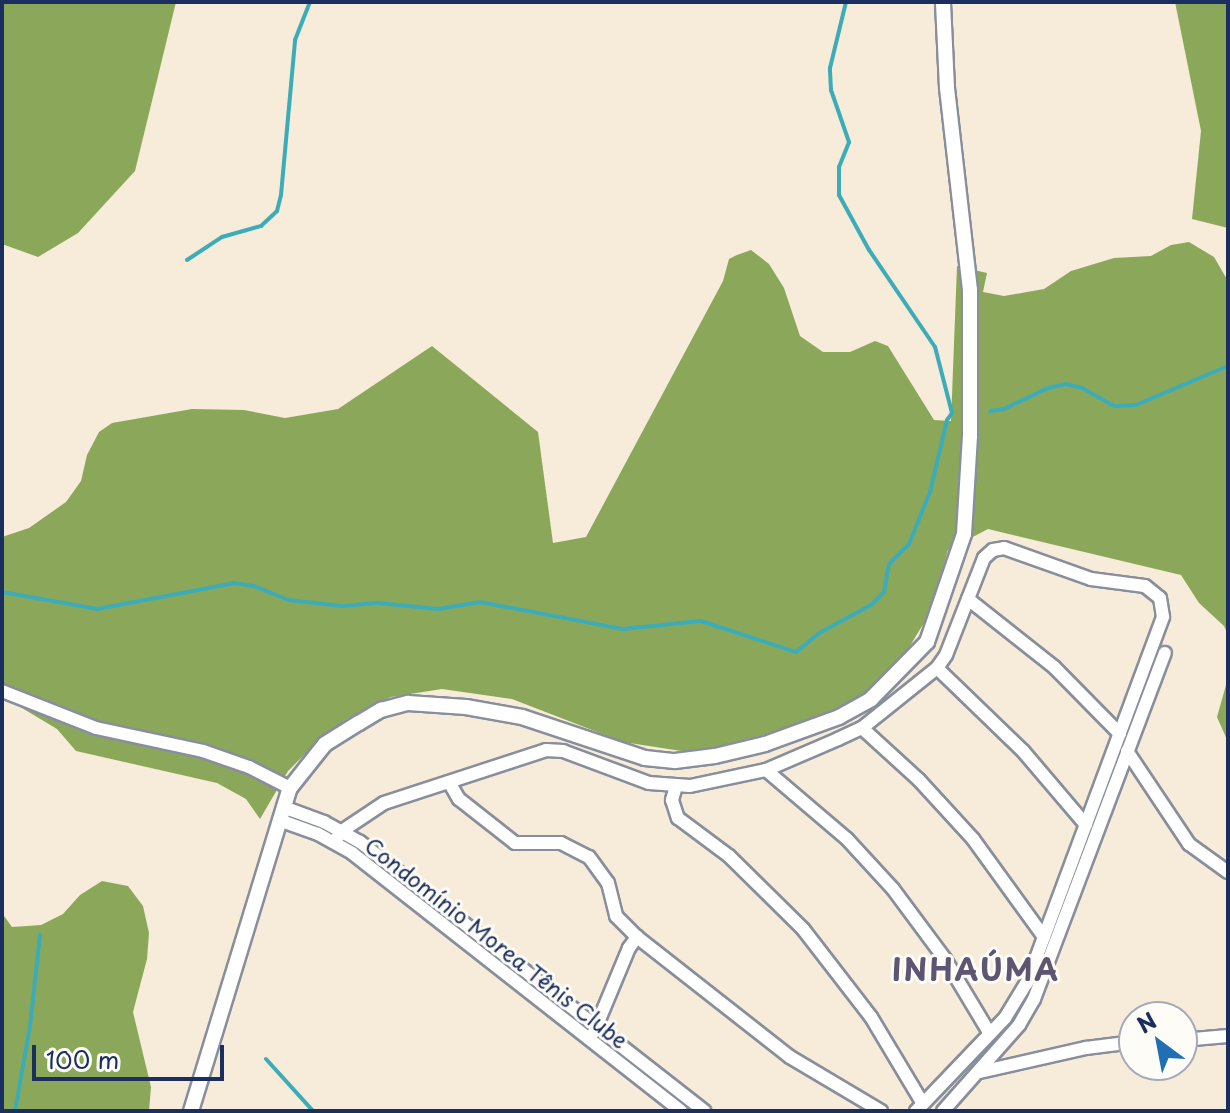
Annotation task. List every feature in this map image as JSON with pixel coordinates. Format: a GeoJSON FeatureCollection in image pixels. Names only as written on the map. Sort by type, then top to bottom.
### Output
{"type":"FeatureCollection","features":[{"type":"Feature","properties":{"kind":"street"},"geometry":{"type":"LineString","coordinates":[[191,1111],[290,788],[325,744],[381,710],[408,703],[507,713],[612,749],[662,761],[739,752],[839,717],[871,699],[927,642],[964,534],[972,394],[970,290],[947,88],[943,2]]}},
{"type":"Feature","properties":{"kind":"street","name":"Condomínio Morea Tênis Clube"},"geometry":{"type":"LineString","coordinates":[[338,836],[376,807],[552,749],[636,780],[676,786],[705,785],[766,770],[862,728],[937,668],[946,655],[984,558],[999,548],[1079,576],[1145,586],[1156,593],[1162,604],[1163,617],[1020,996],[990,1034],[920,1108],[871,1017],[803,929],[737,864],[678,818],[672,800],[676,786]]}},
{"type":"Feature","properties":{"kind":"street"},"geometry":{"type":"LineString","coordinates":[[968,599],[1054,667],[1120,734]]}},
{"type":"Feature","properties":{"kind":"street"},"geometry":{"type":"LineString","coordinates":[[943,1111],[1019,1025],[1034,999],[1165,653]]}},
{"type":"Feature","properties":{"kind":"street"},"geometry":{"type":"LineString","coordinates":[[937,668],[1023,751],[1086,825]]}},
{"type":"Feature","properties":{"kind":"street"},"geometry":{"type":"LineString","coordinates":[[2,691],[96,728],[203,751],[249,767],[290,788]]}},
{"type":"Feature","properties":{"kind":"street"},"geometry":{"type":"LineString","coordinates":[[862,728],[955,818],[998,870],[1044,937]]}},
{"type":"Feature","properties":{"kind":"street"},"geometry":{"type":"LineString","coordinates":[[1127,751],[1189,844],[1228,872]]}},
{"type":"Feature","properties":{"kind":"street"},"geometry":{"type":"LineString","coordinates":[[766,770],[847,839],[893,889],[945,959],[990,1034]]}},
{"type":"Feature","properties":{"kind":"street"},"geometry":{"type":"LineString","coordinates":[[449,782],[465,804],[515,843],[561,843],[589,857],[608,883],[616,916],[637,937],[790,1057],[881,1111]]}},
{"type":"Feature","properties":{"kind":"street","name":"Condomínio Morea Tênis Clube"},"geometry":{"type":"LineString","coordinates":[[281,814],[377,855],[594,1033],[681,1111]]}},
{"type":"Feature","properties":{"kind":"street","name":"Condomínio Morea Tênis Clube"},"geometry":{"type":"LineString","coordinates":[[594,1033],[629,948],[637,937]]}},
{"type":"Feature","properties":{"kind":"street","name":"Condomínio Morea Tênis Clube"},"geometry":{"type":"LineString","coordinates":[[594,1033],[704,1111]]}},
{"type":"Feature","properties":{"kind":"street"},"geometry":{"type":"LineString","coordinates":[[1198,1039],[1228,1036]]}},
{"type":"Feature","properties":{"kind":"street"},"geometry":{"type":"LineString","coordinates":[[980,1072],[1072,1051],[1118,1044]]}},
{"type":"Feature","properties":{"kind":"green space"},"geometry":{"type":"Polygon","coordinates":[[[2,2],[176,2],[135,171],[78,233],[38,257],[2,244],[2,2]]]}},
{"type":"Feature","properties":{"kind":"green space"},"geometry":{"type":"Polygon","coordinates":[[[1175,2],[1228,2],[1228,228],[1192,219],[1201,131],[1175,2]]]}},
{"type":"Feature","properties":{"kind":"green space"},"geometry":{"type":"Polygon","coordinates":[[[1189,242],[1214,257],[1228,281],[1228,635],[1224,626],[1199,603],[1181,575],[988,529],[948,550],[930,613],[905,654],[860,701],[814,720],[751,743],[701,754],[623,742],[512,699],[442,689],[391,697],[348,718],[316,743],[288,771],[260,819],[246,799],[217,783],[76,751],[57,729],[2,696],[2,537],[29,528],[66,502],[81,481],[87,455],[99,432],[112,423],[192,409],[244,410],[285,418],[338,409],[432,346],[538,432],[553,543],[586,537],[723,281],[729,259],[737,255],[751,250],[769,264],[784,288],[800,336],[823,352],[850,352],[875,341],[888,346],[934,420],[951,421],[957,266],[987,273],[983,292],[1004,296],[1044,289],[1071,271],[1114,258],[1151,256],[1171,245],[1189,242]]]}},
{"type":"Feature","properties":{"kind":"green space"},"geometry":{"type":"Polygon","coordinates":[[[1228,678],[1228,742],[1217,717],[1228,678]]]}},
{"type":"Feature","properties":{"kind":"green space"},"geometry":{"type":"Polygon","coordinates":[[[102,881],[128,886],[143,906],[149,933],[147,959],[133,1012],[151,1087],[149,1111],[2,1111],[2,913],[12,927],[41,925],[63,914],[80,895],[102,881]]]}},
{"type":"Feature","properties":{"kind":"waterway"},"geometry":{"type":"LineString","coordinates":[[187,260],[222,237],[261,226],[277,211],[295,40],[310,2]]}},
{"type":"Feature","properties":{"kind":"waterway"},"geometry":{"type":"LineString","coordinates":[[2,592],[97,609],[234,583],[254,586],[289,600],[342,606],[379,603],[438,609],[480,602],[623,629],[701,621],[796,652],[821,632],[871,605],[884,592],[889,564],[909,544],[930,492],[947,420],[952,413],[935,347],[869,250],[839,195],[839,167],[849,142],[831,90],[830,68],[846,2]]}},
{"type":"Feature","properties":{"kind":"waterway"},"geometry":{"type":"LineString","coordinates":[[990,411],[1004,409],[1048,388],[1066,384],[1082,388],[1115,406],[1136,405],[1228,366]]}},
{"type":"Feature","properties":{"kind":"waterway"},"geometry":{"type":"LineString","coordinates":[[15,1111],[30,1026],[40,935]]}},
{"type":"Feature","properties":{"kind":"waterway"},"geometry":{"type":"LineString","coordinates":[[266,1059],[313,1111]]}},
{"type":"Feature","properties":{"kind":"district","name":"INHAÚMA"},"geometry":{"type":"Point","coordinates":[976,969]}}]}
